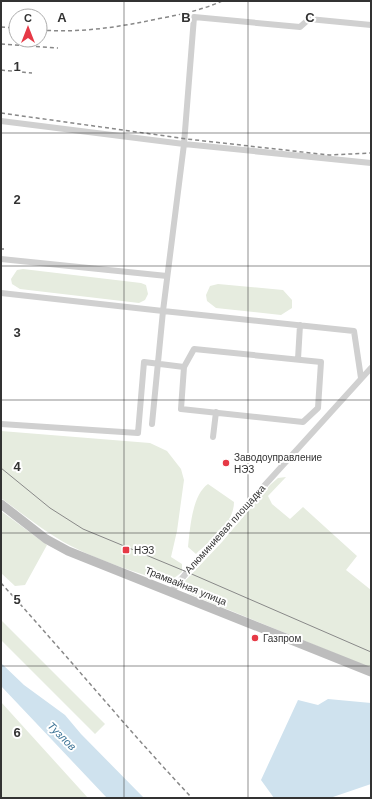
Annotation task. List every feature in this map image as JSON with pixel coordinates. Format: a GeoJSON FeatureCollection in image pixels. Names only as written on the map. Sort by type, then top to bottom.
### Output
{"type":"FeatureCollection","features":[{"type":"Feature","properties":{"kind":"main road","name":"Трамвайная улица"},"geometry":{"type":"LineString","coordinates":[[1,504],[46,539],[68,551],[371,672]]}},
{"type":"Feature","properties":{"kind":"street"},"geometry":{"type":"LineString","coordinates":[[152,424],[163,310],[184,144],[194,17],[300,27],[309,19],[371,25]]}},
{"type":"Feature","properties":{"kind":"street"},"geometry":{"type":"LineString","coordinates":[[1,121],[184,144],[371,163]]}},
{"type":"Feature","properties":{"kind":"street"},"geometry":{"type":"LineString","coordinates":[[1,259],[167,276]]}},
{"type":"Feature","properties":{"kind":"street"},"geometry":{"type":"LineString","coordinates":[[1,293],[354,331],[362,378]]}},
{"type":"Feature","properties":{"kind":"street"},"geometry":{"type":"LineString","coordinates":[[298,359],[300,325]]}},
{"type":"Feature","properties":{"kind":"street"},"geometry":{"type":"LineString","coordinates":[[194,349],[298,359],[321,362],[318,408],[302,422],[181,408],[184,367],[194,349]]}},
{"type":"Feature","properties":{"kind":"street"},"geometry":{"type":"LineString","coordinates":[[1,424],[138,434],[144,362],[184,367]]}},
{"type":"Feature","properties":{"kind":"street","name":"Алюминиевая площадка"},"geometry":{"type":"LineString","coordinates":[[171,592],[196,561],[371,368]]}},
{"type":"Feature","properties":{"kind":"street"},"geometry":{"type":"LineString","coordinates":[[213,437],[216,412]]}},
{"type":"Feature","properties":{"kind":"shaded area"},"geometry":{"type":"Polygon","coordinates":[[[23,269],[141,283],[146,285],[148,294],[145,300],[139,303],[20,289],[12,284],[11,279],[17,270],[23,269]]]}},
{"type":"Feature","properties":{"kind":"shaded area"},"geometry":{"type":"Polygon","coordinates":[[[218,284],[283,290],[292,300],[292,308],[281,315],[216,308],[207,301],[206,295],[210,286],[218,284]]]}},
{"type":"Feature","properties":{"kind":"shaded area"},"geometry":{"type":"Polygon","coordinates":[[[1,431],[150,443],[167,451],[181,469],[184,480],[177,531],[171,557],[182,564],[182,572],[168,583],[95,557],[71,546],[35,524],[1,498],[1,431]]]}},
{"type":"Feature","properties":{"kind":"shaded area"},"geometry":{"type":"Polygon","coordinates":[[[286,477],[268,496],[272,504],[290,519],[303,507],[357,556],[346,570],[371,590],[371,668],[190,594],[184,588],[185,581],[222,542],[270,485],[278,478],[286,477]]]}},
{"type":"Feature","properties":{"kind":"shaded area"},"geometry":{"type":"Polygon","coordinates":[[[208,484],[234,502],[233,510],[226,524],[196,554],[188,547],[191,522],[198,496],[208,484]]]}},
{"type":"Feature","properties":{"kind":"shaded area"},"geometry":{"type":"Polygon","coordinates":[[[1,511],[47,545],[25,585],[15,586],[1,573],[1,511]]]}},
{"type":"Feature","properties":{"kind":"shaded area"},"geometry":{"type":"Polygon","coordinates":[[[1,620],[105,724],[95,734],[1,640],[1,620]]]}},
{"type":"Feature","properties":{"kind":"shaded area"},"geometry":{"type":"Polygon","coordinates":[[[1,702],[88,798],[1,798],[1,702]]]}},
{"type":"Feature","properties":{"kind":"water","name":"Тузлов"},"geometry":{"type":"Polygon","coordinates":[[[1,663],[24,685],[65,715],[81,734],[144,798],[107,798],[1,686],[1,663]]]}},
{"type":"Feature","properties":{"kind":"water"},"geometry":{"type":"Polygon","coordinates":[[[328,699],[371,703],[371,784],[330,798],[274,798],[261,780],[298,700],[318,705],[328,699]]]}},
{"type":"Feature","properties":{"kind":"tram line"},"geometry":{"type":"LineString","coordinates":[[1,468],[50,508],[83,529],[187,572],[371,652]]}},
{"type":"Feature","properties":{"kind":"railway"},"geometry":{"type":"LineString","coordinates":[[48,30],[72,31],[116,27],[185,13],[222,1]]}},
{"type":"Feature","properties":{"kind":"railway"},"geometry":{"type":"LineString","coordinates":[[1,27],[8,27]]}},
{"type":"Feature","properties":{"kind":"railway"},"geometry":{"type":"LineString","coordinates":[[1,44],[58,48]]}},
{"type":"Feature","properties":{"kind":"railway"},"geometry":{"type":"LineString","coordinates":[[1,70],[32,73]]}},
{"type":"Feature","properties":{"kind":"railway"},"geometry":{"type":"LineString","coordinates":[[1,113],[187,139],[329,155],[371,153]]}},
{"type":"Feature","properties":{"kind":"railway"},"geometry":{"type":"LineString","coordinates":[[1,583],[143,745],[192,798]]}},
{"type":"Feature","properties":{"kind":"place","name":"Заводоуправление НЭЗ"},"geometry":{"type":"Point","coordinates":[226,463]}},
{"type":"Feature","properties":{"kind":"place","name":"НЭЗ"},"geometry":{"type":"Point","coordinates":[126,550]}},
{"type":"Feature","properties":{"kind":"place","name":"Газпром"},"geometry":{"type":"Point","coordinates":[255,638]}}]}
